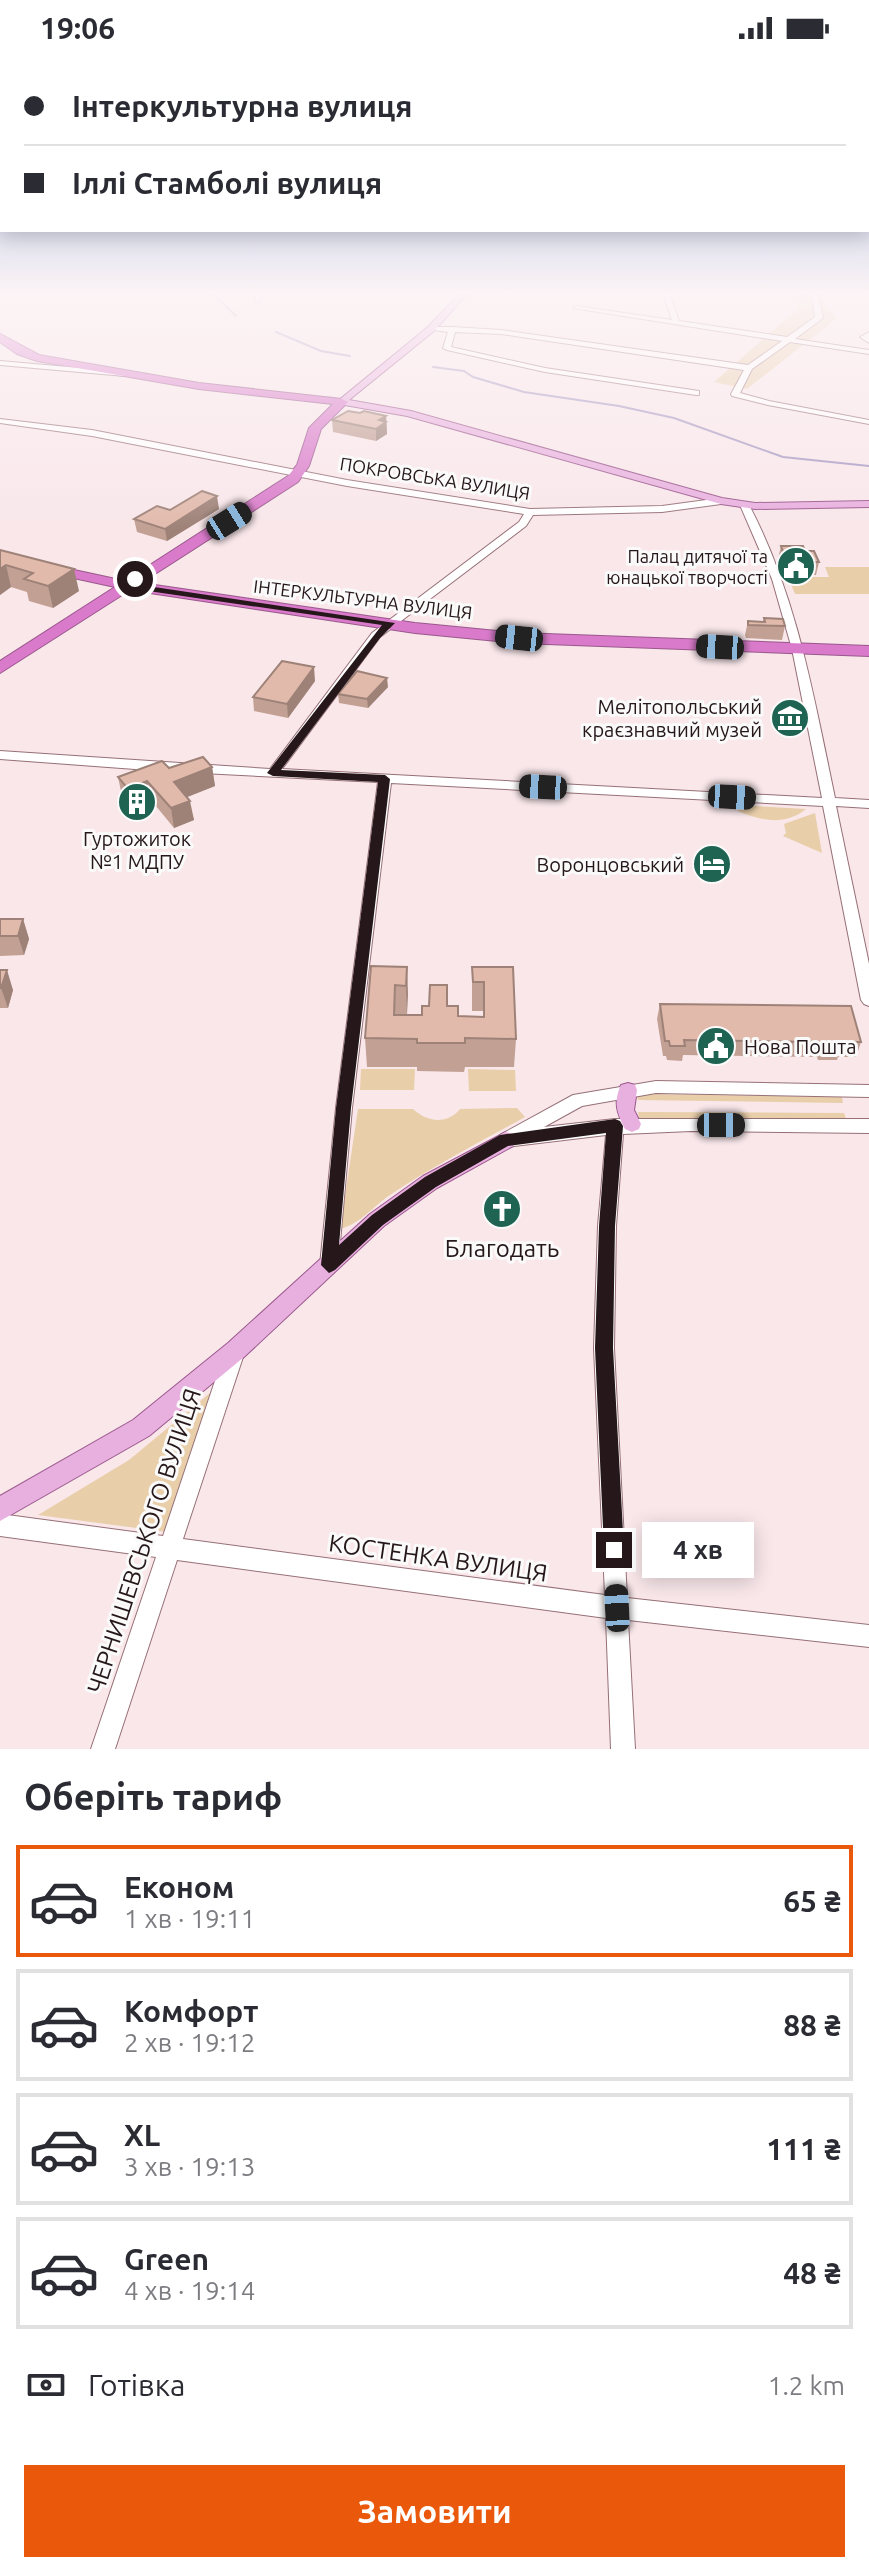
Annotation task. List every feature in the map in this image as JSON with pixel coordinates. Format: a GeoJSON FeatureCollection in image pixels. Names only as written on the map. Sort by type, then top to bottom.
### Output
{"type":"FeatureCollection","features":[{"type":"Feature","properties":{"kind":"highway"},"geometry":{"type":"LineString","coordinates":[[115,372],[342,402]]}},
{"type":"Feature","properties":{"kind":"highway"},"geometry":{"type":"LineString","coordinates":[[0,668],[124,585],[276,492],[298,473],[315,428],[342,402]]}},
{"type":"Feature","properties":{"kind":"highway","name":"ІНТЕРКУЛЬТУРНА ВУЛИЦЯ"},"geometry":{"type":"LineString","coordinates":[[0,558],[124,585],[519,638],[869,651]]}},
{"type":"Feature","properties":{"kind":"main road"},"geometry":{"type":"LineString","coordinates":[[342,402],[379,372]]}},
{"type":"Feature","properties":{"kind":"main road"},"geometry":{"type":"LineString","coordinates":[[342,402],[408,413],[721,501]]}},
{"type":"Feature","properties":{"kind":"main road","name":"ПОКРОВСЬКА ВУЛИЦЯ"},"geometry":{"type":"LineString","coordinates":[[721,501],[745,505],[869,504]]}},
{"type":"Feature","properties":{"kind":"main road"},"geometry":{"type":"LineString","coordinates":[[624,1125],[628,1090]]}},
{"type":"Feature","properties":{"kind":"main road"},"geometry":{"type":"LineString","coordinates":[[0,1509],[141,1428],[236,1350],[377,1220],[430,1182],[506,1140]]}},
{"type":"Feature","properties":{"kind":"street"},"geometry":{"type":"LineString","coordinates":[[103,372],[126,374]]}},
{"type":"Feature","properties":{"kind":"street"},"geometry":{"type":"LineString","coordinates":[[558,372],[696,393]]}},
{"type":"Feature","properties":{"kind":"street"},"geometry":{"type":"LineString","coordinates":[[747,372],[735,394],[869,422]]}},
{"type":"Feature","properties":{"kind":"street","name":"ПОКРОВСЬКА ВУЛИЦЯ"},"geometry":{"type":"LineString","coordinates":[[0,421],[92,433],[298,473],[530,512],[633,510],[702,506],[721,501]]}},
{"type":"Feature","properties":{"kind":"street"},"geometry":{"type":"LineString","coordinates":[[745,505],[777,579],[798,649],[869,1000]]}},
{"type":"Feature","properties":{"kind":"street"},"geometry":{"type":"LineString","coordinates":[[273,773],[376,635],[523,524],[530,512]]}},
{"type":"Feature","properties":{"kind":"street"},"geometry":{"type":"LineString","coordinates":[[0,755],[273,773],[869,804]]}},
{"type":"Feature","properties":{"kind":"street"},"geometry":{"type":"LineString","coordinates":[[329,1265],[344,1108],[385,779]]}},
{"type":"Feature","properties":{"kind":"street"},"geometry":{"type":"LineString","coordinates":[[506,1140],[579,1100],[628,1090],[656,1087],[869,1091]]}},
{"type":"Feature","properties":{"kind":"street"},"geometry":{"type":"LineString","coordinates":[[506,1140],[624,1125],[869,1126]]}},
{"type":"Feature","properties":{"kind":"street"},"geometry":{"type":"LineString","coordinates":[[623,1749],[604,1348],[607,1226],[624,1125]]}},
{"type":"Feature","properties":{"kind":"street","name":"ЧЕРНИШЕВСЬКОГО ВУЛИЦЯ"},"geometry":{"type":"LineString","coordinates":[[103,1749],[236,1350]]}},
{"type":"Feature","properties":{"kind":"street","name":"КОСТЕНКА ВУЛИЦЯ"},"geometry":{"type":"LineString","coordinates":[[0,1525],[617,1608],[869,1636]]}},
{"type":"Feature","properties":{"kind":"shaded area"},"geometry":{"type":"Polygon","coordinates":[[[725,372],[769,372],[747,389],[714,382],[725,372]]]}},
{"type":"Feature","properties":{"kind":"shaded area"},"geometry":{"type":"Polygon","coordinates":[[[825,567],[869,567],[869,594],[795,594],[788,577],[829,577],[825,567]]]}},
{"type":"Feature","properties":{"kind":"shaded area"},"geometry":{"type":"Polygon","coordinates":[[[737,805],[806,809],[790,818],[773,820],[738,811],[737,805]]]}},
{"type":"Feature","properties":{"kind":"shaded area"},"geometry":{"type":"Polygon","coordinates":[[[815,813],[822,853],[783,836],[786,833],[784,824],[815,813]]]}},
{"type":"Feature","properties":{"kind":"shaded area"},"geometry":{"type":"Polygon","coordinates":[[[361,1069],[415,1069],[414,1090],[360,1090],[361,1069]]]}},
{"type":"Feature","properties":{"kind":"shaded area"},"geometry":{"type":"Polygon","coordinates":[[[468,1069],[515,1070],[516,1091],[469,1091],[468,1069]]]}},
{"type":"Feature","properties":{"kind":"shaded area"},"geometry":{"type":"Polygon","coordinates":[[[637,1094],[842,1097],[843,1103],[638,1100],[637,1094]]]}},
{"type":"Feature","properties":{"kind":"shaded area"},"geometry":{"type":"Polygon","coordinates":[[[517,1108],[525,1117],[423,1174],[361,1219],[340,1229],[358,1109],[413,1109],[424,1117],[437,1120],[449,1118],[460,1109],[517,1108]]]}},
{"type":"Feature","properties":{"kind":"shaded area"},"geometry":{"type":"Polygon","coordinates":[[[638,1112],[844,1113],[846,1119],[639,1118],[638,1112]]]}},
{"type":"Feature","properties":{"kind":"shaded area"},"geometry":{"type":"Polygon","coordinates":[[[210,1393],[167,1532],[38,1515],[129,1460],[210,1393]]]}},
{"type":"Feature","properties":{"kind":"building"},"geometry":{"type":"Polygon","coordinates":[[[348,411],[386,416],[379,420],[386,422],[376,429],[332,420],[348,411]]]}},
{"type":"Feature","properties":{"kind":"building"},"geometry":{"type":"Polygon","coordinates":[[[202,491],[217,496],[165,529],[134,519],[157,506],[170,510],[202,491]]]}},
{"type":"Feature","properties":{"kind":"building"},"geometry":{"type":"Polygon","coordinates":[[[781,546],[803,546],[805,551],[814,551],[819,562],[787,562],[781,546]]]}},
{"type":"Feature","properties":{"kind":"building"},"geometry":{"type":"Polygon","coordinates":[[[0,550],[74,569],[48,586],[24,579],[33,573],[6,565],[0,569],[0,550]]]}},
{"type":"Feature","properties":{"kind":"building"},"geometry":{"type":"Polygon","coordinates":[[[764,618],[783,619],[785,626],[748,625],[748,621],[765,622],[764,618]]]}},
{"type":"Feature","properties":{"kind":"building"},"geometry":{"type":"Polygon","coordinates":[[[282,661],[314,667],[287,704],[253,697],[282,661]]]}},
{"type":"Feature","properties":{"kind":"building"},"geometry":{"type":"Polygon","coordinates":[[[357,671],[387,678],[367,699],[338,694],[357,671]]]}},
{"type":"Feature","properties":{"kind":"building"},"geometry":{"type":"Polygon","coordinates":[[[203,757],[212,767],[174,782],[190,801],[171,808],[147,781],[128,789],[118,777],[162,761],[169,768],[203,757]]]}},
{"type":"Feature","properties":{"kind":"building"},"geometry":{"type":"Polygon","coordinates":[[[0,919],[23,919],[18,936],[0,936],[0,919]]]}},
{"type":"Feature","properties":{"kind":"building"},"geometry":{"type":"Polygon","coordinates":[[[371,966],[407,967],[406,986],[395,985],[394,1015],[422,1015],[422,1006],[429,1006],[430,985],[447,985],[447,1006],[458,1006],[458,1016],[484,1017],[484,982],[473,982],[472,967],[513,967],[516,1039],[465,1038],[465,1043],[417,1043],[417,1039],[365,1038],[371,966]]]}},
{"type":"Feature","properties":{"kind":"building"},"geometry":{"type":"Polygon","coordinates":[[[0,970],[7,970],[1,988],[0,988],[0,970]]]}},
{"type":"Feature","properties":{"kind":"building"},"geometry":{"type":"Polygon","coordinates":[[[660,1004],[851,1006],[861,1042],[822,1046],[821,1042],[684,1040],[685,1046],[670,1046],[669,1041],[665,1041],[660,1004]]]}},
{"type":"Feature","properties":{"kind":"waterway"},"geometry":{"type":"LineString","coordinates":[[466,372],[524,392],[619,406],[674,418],[783,457],[869,466]]}},
{"type":"Feature","properties":{"kind":"place","name":"Палац дитячої та юнацької творчості"},"geometry":{"type":"Point","coordinates":[796,566]}},
{"type":"Feature","properties":{"kind":"place","name":"Мелітопольський краєзнавчий музей"},"geometry":{"type":"Point","coordinates":[790,718]}},
{"type":"Feature","properties":{"kind":"place","name":"Гуртожиток №1 МДПУ"},"geometry":{"type":"Point","coordinates":[137,802]}},
{"type":"Feature","properties":{"kind":"place","name":"Воронцовський"},"geometry":{"type":"Point","coordinates":[712,864]}},
{"type":"Feature","properties":{"kind":"place","name":"Нова Пошта"},"geometry":{"type":"Point","coordinates":[716,1046]}},
{"type":"Feature","properties":{"kind":"place","name":"Благодать"},"geometry":{"type":"Point","coordinates":[502,1209]}},
{"type":"Feature","properties":{"kind":"route"},"geometry":{"type":"LineString","coordinates":[[135,579],[124,585],[390,623],[376,635],[273,773],[385,779],[344,1108],[329,1265],[377,1220],[430,1182],[506,1140],[615,1126],[607,1226],[604,1348],[614,1550]]}}]}
